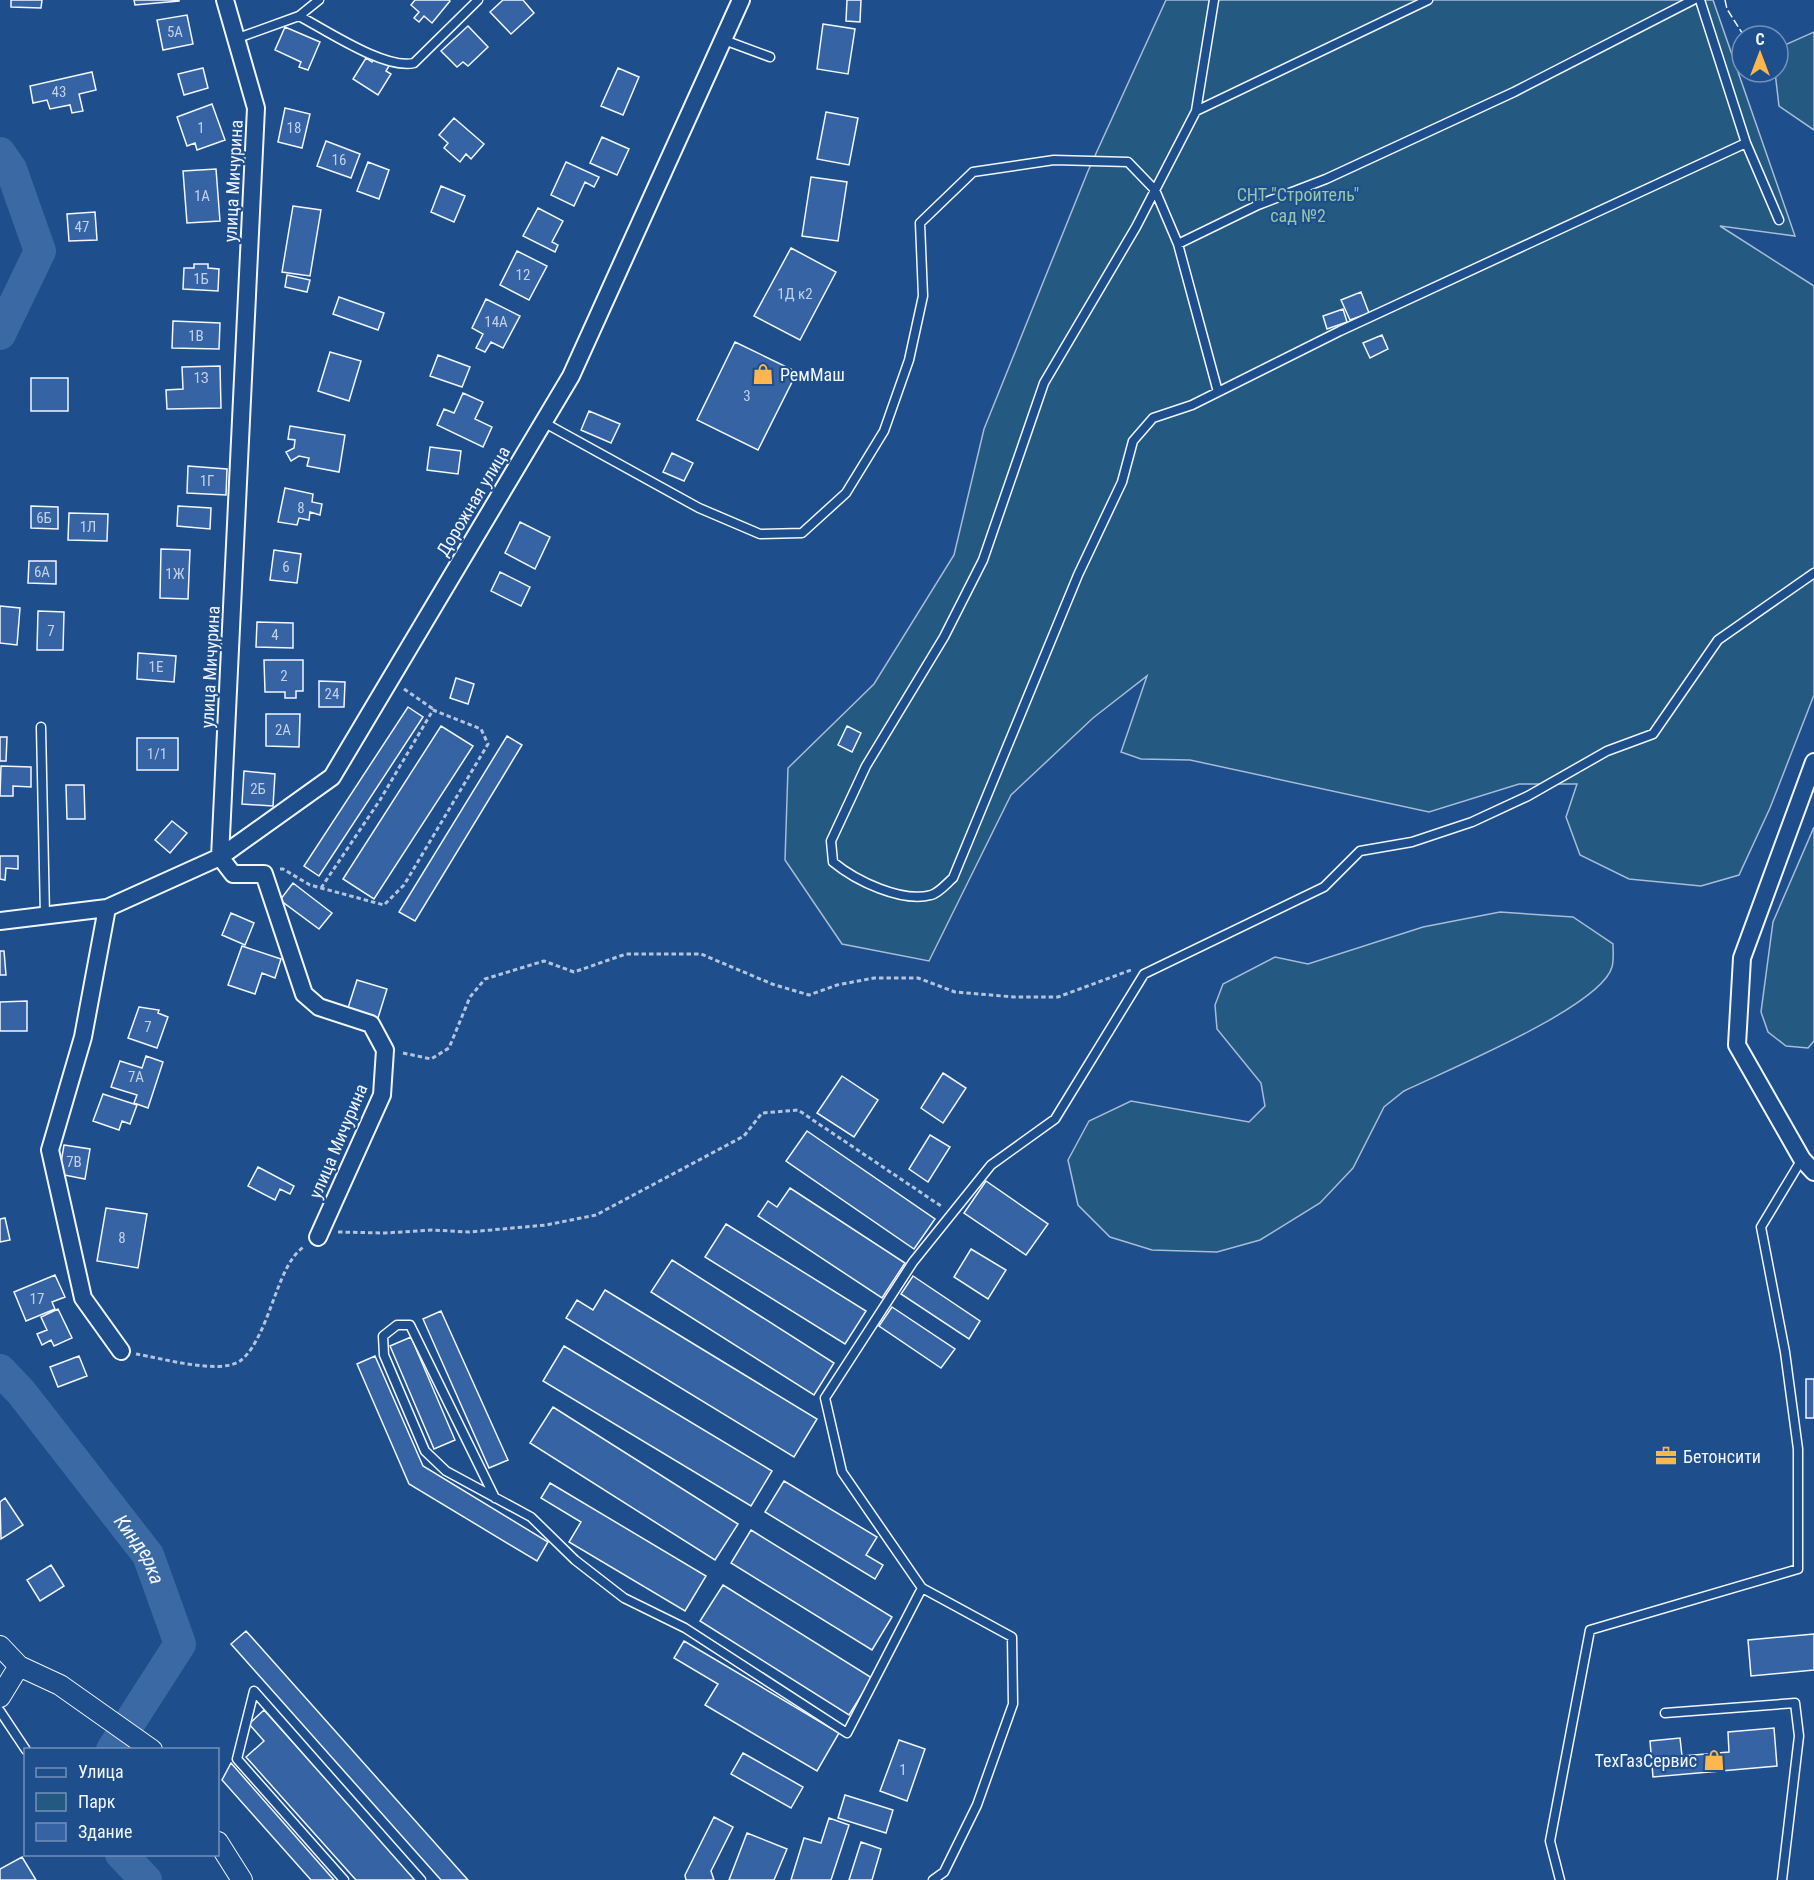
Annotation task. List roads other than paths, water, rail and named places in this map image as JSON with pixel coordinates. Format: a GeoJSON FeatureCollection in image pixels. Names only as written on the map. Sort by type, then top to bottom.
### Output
{"type":"FeatureCollection","features":[{"type":"Feature","properties":{"kind":"street","name":"улица Мичурина"},"geometry":{"type":"LineString","coordinates":[[225,0],[256,108],[220,857],[233,874],[264,874],[304,994],[319,1008],[371,1024],[385,1050],[382,1095],[318,1237]]}},
{"type":"Feature","properties":{"kind":"street","name":"Дорожная улица"},"geometry":{"type":"LineString","coordinates":[[0,921],[107,908],[220,857],[332,777],[571,376],[741,0]]}},
{"type":"Feature","properties":{"kind":"street"},"geometry":{"type":"LineString","coordinates":[[1814,762],[1742,958],[1737,1045],[1802,1159],[1814,1172]]}},
{"type":"Feature","properties":{"kind":"street"},"geometry":{"type":"LineString","coordinates":[[107,908],[83,1037],[50,1150],[83,1298],[121,1351]]}},
{"type":"Feature","properties":{"kind":"street"},"geometry":{"type":"LineString","coordinates":[[0,1646],[19,1665],[60,1685],[151,1748]]}},
{"type":"Feature","properties":{"kind":"street"},"geometry":{"type":"LineString","coordinates":[[0,1697],[19,1665]]}},
{"type":"Feature","properties":{"kind":"street"},"geometry":{"type":"LineString","coordinates":[[219,1844],[242,1880]]}},
{"type":"Feature","properties":{"kind":"lane"},"geometry":{"type":"LineString","coordinates":[[237,38],[299,16],[319,0]]}},
{"type":"Feature","properties":{"kind":"lane"},"geometry":{"type":"LineString","coordinates":[[299,16],[357,47],[403,65],[414,63],[478,0]]}},
{"type":"Feature","properties":{"kind":"lane"},"geometry":{"type":"LineString","coordinates":[[1214,0],[1196,111],[1155,190],[1044,383],[983,560],[944,637],[866,766],[831,841],[833,862],[849,875],[906,898],[933,895],[953,878],[1078,575],[1122,482],[1133,441],[1153,418],[1192,405],[1351,326],[1746,143]]}},
{"type":"Feature","properties":{"kind":"lane"},"geometry":{"type":"LineString","coordinates":[[1196,111],[1428,0]]}},
{"type":"Feature","properties":{"kind":"lane"},"geometry":{"type":"LineString","coordinates":[[1178,244],[1258,205],[1326,179],[1514,92],[1693,0]]}},
{"type":"Feature","properties":{"kind":"lane"},"geometry":{"type":"LineString","coordinates":[[1700,0],[1746,143],[1779,220]]}},
{"type":"Feature","properties":{"kind":"lane"},"geometry":{"type":"LineString","coordinates":[[724,40],[770,57]]}},
{"type":"Feature","properties":{"kind":"lane"},"geometry":{"type":"LineString","coordinates":[[543,422],[699,508],[760,534],[802,534],[846,494],[884,431],[909,360],[923,296],[920,223],[973,172],[1054,160],[1128,162],[1155,190],[1178,244],[1218,392]]}},
{"type":"Feature","properties":{"kind":"lane"},"geometry":{"type":"LineString","coordinates":[[933,1880],[944,1872],[977,1805],[1013,1704],[1012,1637],[922,1588],[842,1472],[825,1398],[913,1262],[991,1164],[1055,1119],[1144,974],[1324,887],[1360,851],[1412,842],[1472,822],[1528,796],[1607,751],[1653,734],[1718,640],[1814,573]]}},
{"type":"Feature","properties":{"kind":"lane"},"geometry":{"type":"LineString","coordinates":[[41,727],[45,916]]}},
{"type":"Feature","properties":{"kind":"lane"},"geometry":{"type":"LineString","coordinates":[[1560,1880],[1550,1841],[1590,1630],[1798,1569],[1798,1449],[1785,1352],[1761,1227],[1802,1159]]}},
{"type":"Feature","properties":{"kind":"lane"},"geometry":{"type":"LineString","coordinates":[[495,1498],[410,1325],[397,1325],[383,1336],[384,1355],[425,1451],[446,1471],[495,1498],[531,1517],[574,1560],[624,1598],[685,1628],[848,1733],[922,1588]]}},
{"type":"Feature","properties":{"kind":"lane"},"geometry":{"type":"LineString","coordinates":[[344,1880],[237,1759],[254,1691],[421,1880]]}},
{"type":"Feature","properties":{"kind":"lane"},"geometry":{"type":"LineString","coordinates":[[1665,1713],[1795,1703],[1799,1736],[1782,1880]]}},
{"type":"Feature","properties":{"kind":"lane"},"geometry":{"type":"LineString","coordinates":[[0,1711],[25,1748]]}},
{"type":"Feature","properties":{"kind":"waterway","name":"Киндерка"},"geometry":{"type":"LineString","coordinates":[[0,153],[11,169],[40,251],[0,334]]}},
{"type":"Feature","properties":{"kind":"waterway","name":"Киндерка"},"geometry":{"type":"LineString","coordinates":[[0,1370],[21,1392],[148,1555],[180,1644],[113,1748]]}},
{"type":"Feature","properties":{"kind":"waterway","name":"Киндерка"},"geometry":{"type":"LineString","coordinates":[[123,1856],[146,1880]]}},
{"type":"Feature","properties":{"kind":"place","name":"РемМаш"},"geometry":{"type":"Point","coordinates":[763,374]}},
{"type":"Feature","properties":{"kind":"place","name":"Бетонсити"},"geometry":{"type":"Point","coordinates":[1666,1456]}},
{"type":"Feature","properties":{"kind":"place","name":"ТехГазСервис"},"geometry":{"type":"Point","coordinates":[1714,1760]}},
{"type":"Feature","properties":{"kind":"park label","name":"СНТ \"Строитель\" сад №2"},"geometry":{"type":"Point","coordinates":[1298,204]}}]}
